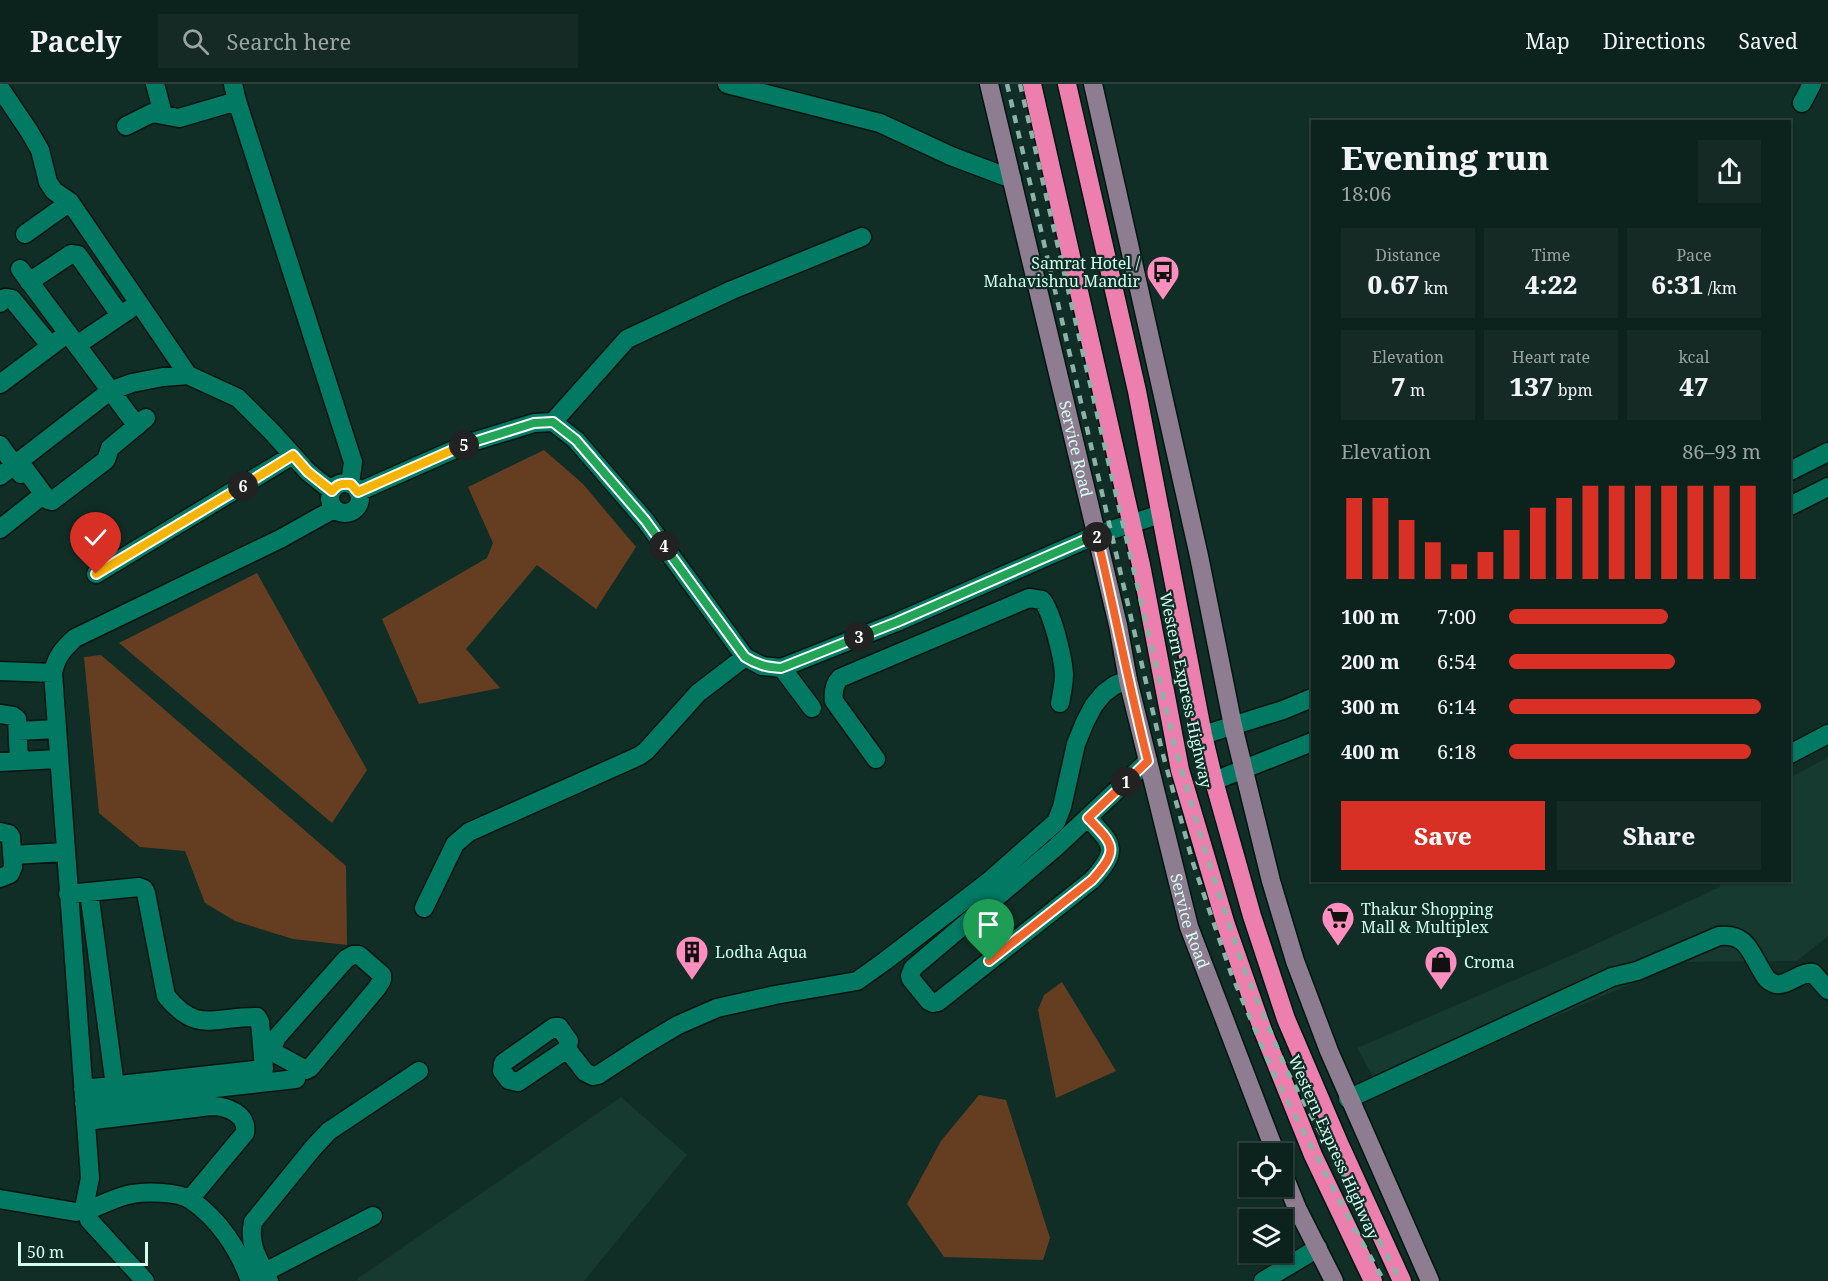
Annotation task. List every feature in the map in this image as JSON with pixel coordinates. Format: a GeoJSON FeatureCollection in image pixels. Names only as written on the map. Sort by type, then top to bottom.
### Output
{"type":"FeatureCollection","features":[{"type":"Feature","properties":{"kind":"highway","name":"Western Express Highway"},"geometry":{"type":"LineString","coordinates":[[1032,84],[1141,565],[1180,770],[1226,925],[1263,1031],[1313,1155],[1373,1281]]}},
{"type":"Feature","properties":{"kind":"highway","name":"Western Express Highway"},"geometry":{"type":"LineString","coordinates":[[1067,84],[1137,391],[1203,735],[1214,781],[1252,916],[1286,1019],[1402,1281]]}},
{"type":"Feature","properties":{"kind":"main road","name":"Service Road"},"geometry":{"type":"LineString","coordinates":[[989,84],[1118,625],[1128,680],[1189,927],[1272,1143]]}},
{"type":"Feature","properties":{"kind":"main road"},"geometry":{"type":"LineString","coordinates":[[1093,84],[1199,556],[1233,726],[1271,881],[1295,961],[1351,1104],[1430,1281]]}},
{"type":"Feature","properties":{"kind":"main road"},"geometry":{"type":"LineString","coordinates":[[1293,1197],[1334,1281]]}},
{"type":"Feature","properties":{"kind":"street"},"geometry":{"type":"LineString","coordinates":[[155,84],[163,114]]}},
{"type":"Feature","properties":{"kind":"street"},"geometry":{"type":"LineString","coordinates":[[727,84],[880,123],[951,156],[1012,179]]}},
{"type":"Feature","properties":{"kind":"street"},"geometry":{"type":"LineString","coordinates":[[1802,104],[1812,84]]}},
{"type":"Feature","properties":{"kind":"street"},"geometry":{"type":"LineString","coordinates":[[0,88],[40,150],[48,182],[54,191],[70,202],[188,375]]}},
{"type":"Feature","properties":{"kind":"street"},"geometry":{"type":"LineString","coordinates":[[11,467],[110,391],[132,383],[188,375],[238,398],[273,432],[333,500],[340,513],[347,514],[359,505],[360,497],[354,488],[352,462],[235,92],[179,118],[152,113],[126,126]]}},
{"type":"Feature","properties":{"kind":"street"},"geometry":{"type":"LineString","coordinates":[[26,234],[70,202]]}},
{"type":"Feature","properties":{"kind":"street"},"geometry":{"type":"LineString","coordinates":[[553,422],[627,339],[732,290],[862,237]]}},
{"type":"Feature","properties":{"kind":"street"},"geometry":{"type":"LineString","coordinates":[[11,467],[52,501],[106,460],[111,448],[141,422],[110,391],[25,275],[71,254],[78,255],[120,315]]}},
{"type":"Feature","properties":{"kind":"street"},"geometry":{"type":"LineString","coordinates":[[0,303],[5,298],[12,299],[45,339]]}},
{"type":"Feature","properties":{"kind":"street"},"geometry":{"type":"LineString","coordinates":[[0,376],[45,339],[69,334],[120,315],[138,303]]}},
{"type":"Feature","properties":{"kind":"street"},"geometry":{"type":"LineString","coordinates":[[0,384],[69,334]]}},
{"type":"Feature","properties":{"kind":"street"},"geometry":{"type":"LineString","coordinates":[[145,1281],[86,1211],[90,1178],[53,673],[56,660],[75,638],[280,539],[333,500],[334,487],[342,483],[354,488],[469,443],[534,423],[553,422],[576,440],[645,520],[745,657],[762,666],[782,668],[921,612],[1096,535],[1161,514]]}},
{"type":"Feature","properties":{"kind":"street"},"geometry":{"type":"LineString","coordinates":[[0,445],[11,467],[44,505],[0,529]]}},
{"type":"Feature","properties":{"kind":"street"},"geometry":{"type":"LineString","coordinates":[[96,574],[293,455]]}},
{"type":"Feature","properties":{"kind":"street"},"geometry":{"type":"LineString","coordinates":[[1791,471],[1821,456],[1827,488],[1791,506]]}},
{"type":"Feature","properties":{"kind":"street"},"geometry":{"type":"LineString","coordinates":[[876,759],[834,701],[833,692],[837,681],[1029,598],[1042,600],[1049,611],[1063,664],[1063,688],[1060,703]]}},
{"type":"Feature","properties":{"kind":"street"},"geometry":{"type":"LineString","coordinates":[[921,612],[933,639]]}},
{"type":"Feature","properties":{"kind":"street"},"geometry":{"type":"LineString","coordinates":[[424,908],[460,838],[639,756],[698,693],[745,657]]}},
{"type":"Feature","properties":{"kind":"street"},"geometry":{"type":"LineString","coordinates":[[782,668],[813,708]]}},
{"type":"Feature","properties":{"kind":"street"},"geometry":{"type":"LineString","coordinates":[[0,671],[53,673]]}},
{"type":"Feature","properties":{"kind":"street"},"geometry":{"type":"LineString","coordinates":[[567,1049],[585,1072],[593,1076],[598,1075],[678,1025],[717,1008],[857,981],[970,896],[1056,822],[1062,807],[1076,744],[1085,722],[1104,693],[1128,680]]}},
{"type":"Feature","properties":{"kind":"street"},"geometry":{"type":"LineString","coordinates":[[1203,735],[1283,710],[1311,698]]}},
{"type":"Feature","properties":{"kind":"street"},"geometry":{"type":"LineString","coordinates":[[0,714],[17,719],[20,761]]}},
{"type":"Feature","properties":{"kind":"street"},"geometry":{"type":"LineString","coordinates":[[18,731],[57,729]]}},
{"type":"Feature","properties":{"kind":"street"},"geometry":{"type":"LineString","coordinates":[[1791,753],[1828,734]]}},
{"type":"Feature","properties":{"kind":"street"},"geometry":{"type":"LineString","coordinates":[[1214,781],[1311,742]]}},
{"type":"Feature","properties":{"kind":"street"},"geometry":{"type":"LineString","coordinates":[[0,762],[58,759]]}},
{"type":"Feature","properties":{"kind":"street"},"geometry":{"type":"LineString","coordinates":[[1088,818],[1110,845],[1110,854],[1101,870],[1092,880],[938,1002],[929,1001],[909,976],[913,968],[1055,848],[1148,761]]}},
{"type":"Feature","properties":{"kind":"street"},"geometry":{"type":"LineString","coordinates":[[0,832],[9,834],[11,837],[12,855],[12,871],[0,878]]}},
{"type":"Feature","properties":{"kind":"street"},"geometry":{"type":"LineString","coordinates":[[12,855],[65,852]]}},
{"type":"Feature","properties":{"kind":"street"},"geometry":{"type":"LineString","coordinates":[[68,894],[144,889],[166,996],[176,1009],[200,1022],[257,1017],[260,1022],[266,1078]]}},
{"type":"Feature","properties":{"kind":"street"},"geometry":{"type":"LineString","coordinates":[[89,892],[115,1086]]}},
{"type":"Feature","properties":{"kind":"street"},"geometry":{"type":"LineString","coordinates":[[1351,1104],[1469,1049],[1612,977],[1637,971],[1719,936],[1731,935],[1742,939],[1767,978],[1774,984],[1782,984],[1808,973],[1813,974],[1828,990]]}},
{"type":"Feature","properties":{"kind":"street"},"geometry":{"type":"LineString","coordinates":[[266,1078],[271,1051],[277,1037],[346,959],[359,955],[382,975],[377,988],[310,1068],[306,1070],[271,1051]]}},
{"type":"Feature","properties":{"kind":"street"},"geometry":{"type":"LineString","coordinates":[[262,1278],[250,1234],[253,1222],[329,1131],[419,1071]]}},
{"type":"Feature","properties":{"kind":"street"},"geometry":{"type":"LineString","coordinates":[[84,1104],[153,1088],[266,1078],[296,1079]]}},
{"type":"Feature","properties":{"kind":"street"},"geometry":{"type":"LineString","coordinates":[[84,1104],[211,1098],[266,1078]]}},
{"type":"Feature","properties":{"kind":"street"},"geometry":{"type":"LineString","coordinates":[[84,1104],[115,1086],[153,1088],[211,1098],[232,1110],[246,1126],[244,1133],[190,1199]]}},
{"type":"Feature","properties":{"kind":"street"},"geometry":{"type":"LineString","coordinates":[[0,1199],[86,1211],[132,1194],[162,1193],[190,1199],[222,1228],[246,1269],[262,1278]]}},
{"type":"Feature","properties":{"kind":"street"},"geometry":{"type":"LineString","coordinates":[[262,1278],[373,1216]]}},
{"type":"Feature","properties":{"kind":"street"},"geometry":{"type":"LineString","coordinates":[[1263,1281],[1318,1248]]}},
{"type":"Feature","properties":{"kind":"shaded area"},"geometry":{"type":"Polygon","coordinates":[[[544,450],[583,484],[636,547],[596,609],[537,565],[466,649],[500,688],[419,704],[382,619],[487,558],[493,543],[468,487],[544,450]]]}},
{"type":"Feature","properties":{"kind":"shaded area"},"geometry":{"type":"Polygon","coordinates":[[[257,573],[367,770],[332,823],[119,643],[257,573]]]}},
{"type":"Feature","properties":{"kind":"shaded area"},"geometry":{"type":"Polygon","coordinates":[[[101,655],[346,866],[347,945],[293,939],[235,921],[205,903],[185,851],[140,847],[99,813],[84,657],[101,655]]]}},
{"type":"Feature","properties":{"kind":"shaded area"},"geometry":{"type":"Polygon","coordinates":[[[1828,757],[1828,936],[1797,961],[1682,962],[1381,1091],[1357,1048],[1570,956],[1720,887],[1720,882],[1791,882],[1791,777],[1828,757]]]}},
{"type":"Feature","properties":{"kind":"shaded area"},"geometry":{"type":"Polygon","coordinates":[[[1062,982],[1116,1071],[1056,1098],[1038,1010],[1044,995],[1062,982]]]}},
{"type":"Feature","properties":{"kind":"shaded area"},"geometry":{"type":"Polygon","coordinates":[[[979,1095],[1006,1100],[1050,1238],[1043,1260],[944,1257],[907,1204],[941,1141],[979,1095]]]}},
{"type":"Feature","properties":{"kind":"shaded area"},"geometry":{"type":"Polygon","coordinates":[[[621,1097],[687,1155],[584,1281],[359,1281],[357,1279],[621,1097]]]}},
{"type":"Feature","properties":{"kind":"railway"},"geometry":{"type":"LineString","coordinates":[[1007,84],[1162,751],[1193,863],[1231,973],[1276,1079],[1384,1281]]}},
{"type":"Feature","properties":{"kind":"railway"},"geometry":{"type":"LineString","coordinates":[[1020,84],[1175,747],[1207,857],[1243,966],[1287,1071],[1401,1281]]}},
{"type":"Feature","properties":{"kind":"place","name":"Samrat Hotel / Mahavishnu Mandir"},"geometry":{"type":"Point","coordinates":[1163,301]}},
{"type":"Feature","properties":{"kind":"place","name":"Thakur Shopping Mall & Multiplex"},"geometry":{"type":"Point","coordinates":[1338,947]}},
{"type":"Feature","properties":{"kind":"place","name":"Lodha Aqua"},"geometry":{"type":"Point","coordinates":[692,981]}},
{"type":"Feature","properties":{"kind":"place","name":"Croma"},"geometry":{"type":"Point","coordinates":[1441,991]}},
{"type":"Feature","properties":{"kind":"route"},"geometry":{"type":"LineString","coordinates":[[96,574],[293,455],[308,472],[332,491],[334,487],[342,483],[351,484],[358,492],[469,443],[545,421],[553,422],[576,440],[645,520],[745,657],[755,663],[770,667],[782,668],[897,622],[1096,535],[1148,761],[1088,818],[1110,845],[1110,854],[1101,870],[1092,880],[989,961]]}}]}
